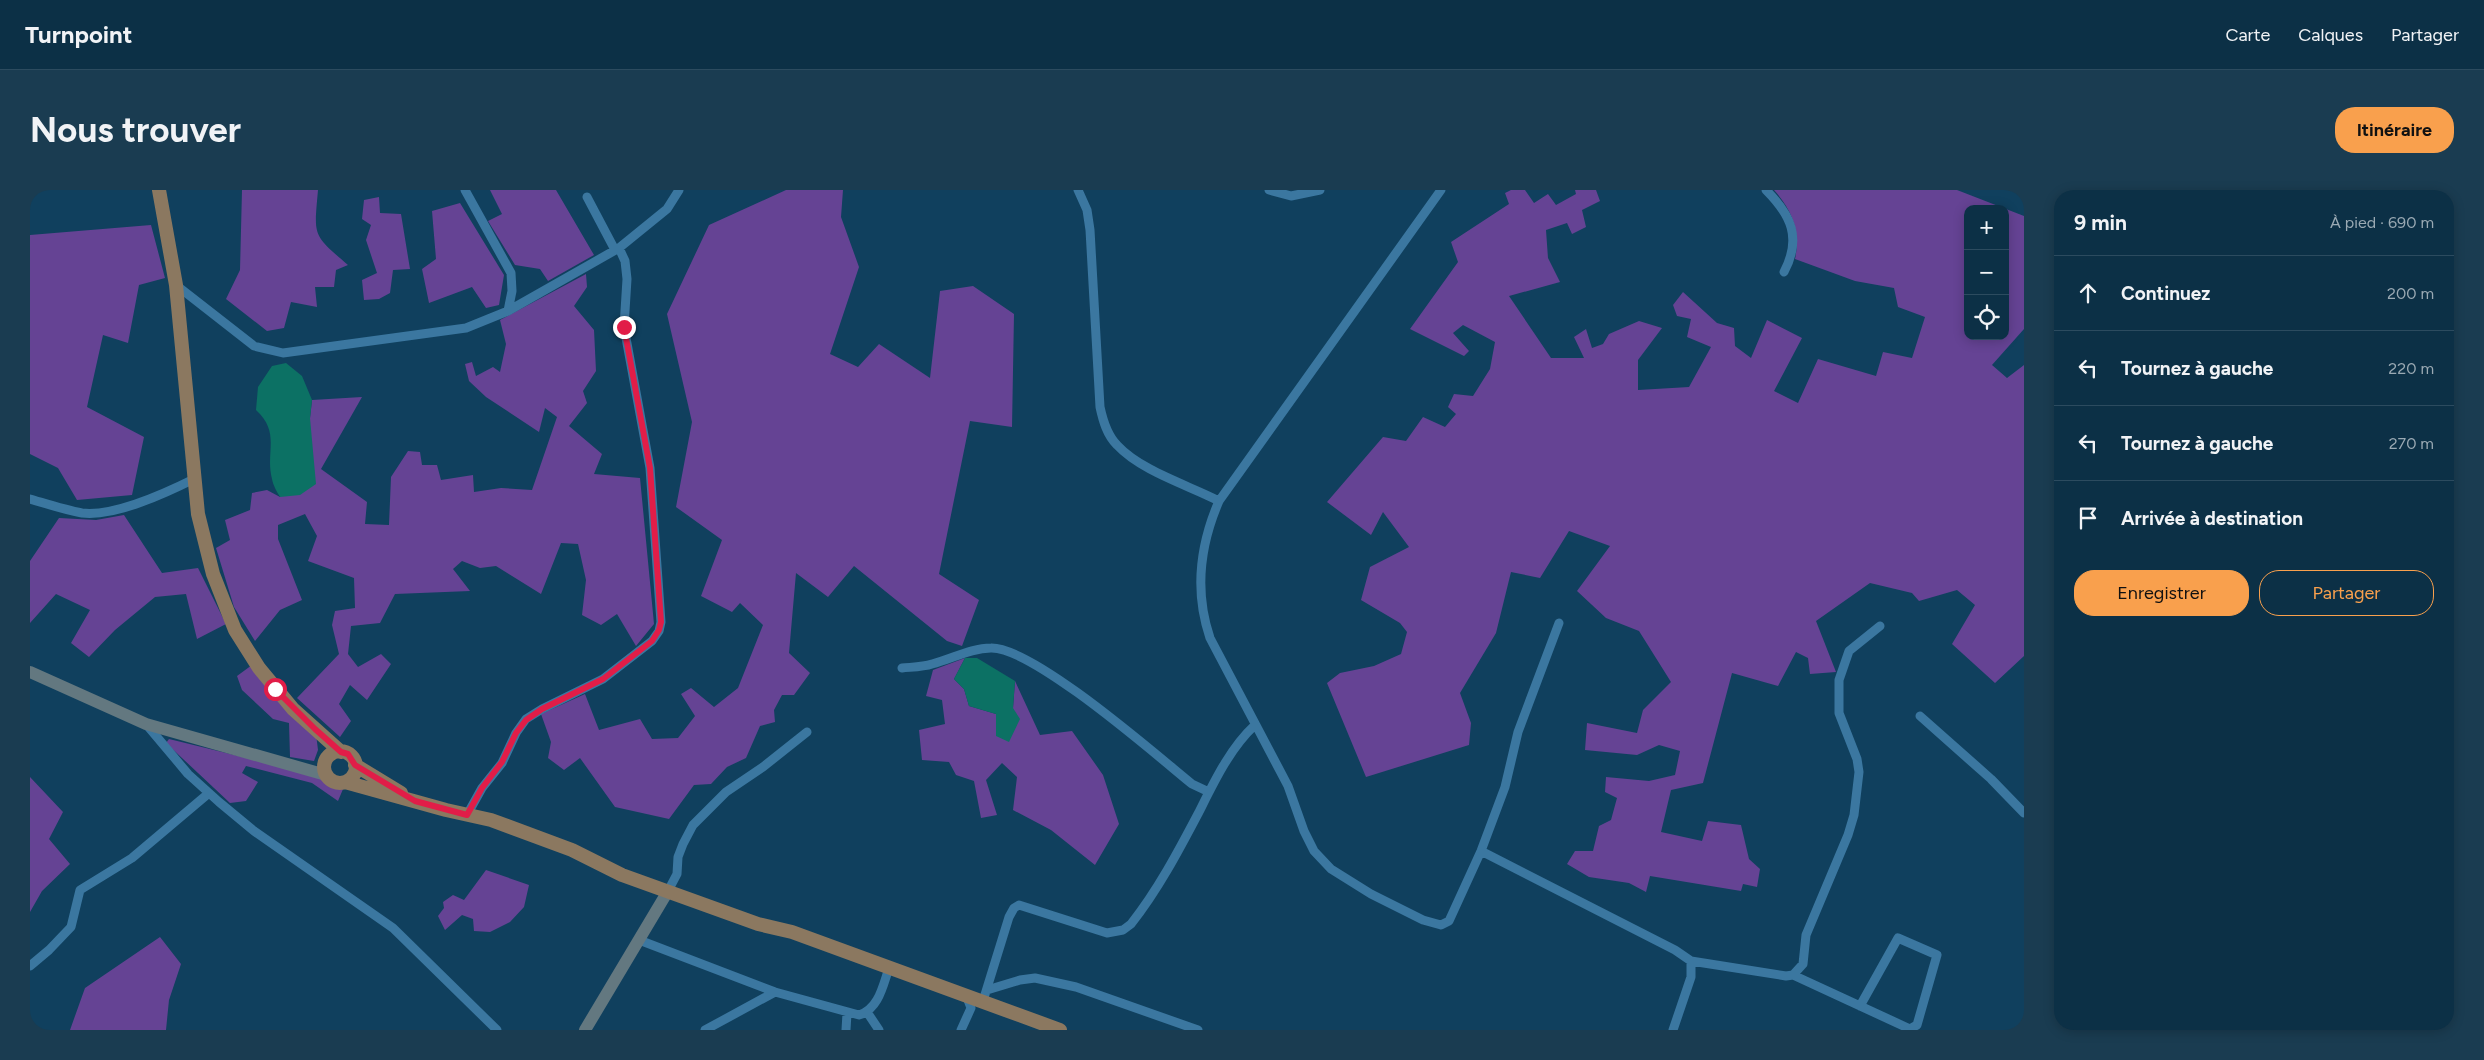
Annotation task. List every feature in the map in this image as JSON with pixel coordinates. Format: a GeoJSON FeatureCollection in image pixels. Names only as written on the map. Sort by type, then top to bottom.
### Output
{"type":"FeatureCollection","features":[{"type":"Feature","properties":{"kind":"main road"},"geometry":{"type":"LineString","coordinates":[[159,190],[176,285],[198,514],[213,574],[235,630],[246,650],[275,689],[293,709],[341,752],[353,759],[355,772],[345,782]]}},
{"type":"Feature","properties":{"kind":"main road"},"geometry":{"type":"LineString","coordinates":[[341,752],[334,752],[325,761],[326,775],[331,780],[491,820],[572,850],[602,867],[758,924],[792,932],[966,995],[985,996],[1060,1030]]}},
{"type":"Feature","properties":{"kind":"main road"},"geometry":{"type":"LineString","coordinates":[[355,765],[415,801]]}},
{"type":"Feature","properties":{"kind":"street"},"geometry":{"type":"LineString","coordinates":[[465,190],[511,273],[512,291],[508,310]]}},
{"type":"Feature","properties":{"kind":"street"},"geometry":{"type":"LineString","coordinates":[[176,285],[242,338],[265,350],[283,353],[466,328],[508,310],[617,249],[667,209],[679,190]]}},
{"type":"Feature","properties":{"kind":"street"},"geometry":{"type":"LineString","coordinates":[[1078,190],[1087,210],[1090,230],[1100,407],[1106,428],[1117,445],[1135,460],[1219,501]]}},
{"type":"Feature","properties":{"kind":"street"},"geometry":{"type":"LineString","coordinates":[[1268,190],[1291,196],[1320,190]]}},
{"type":"Feature","properties":{"kind":"street"},"geometry":{"type":"LineString","coordinates":[[1441,190],[1219,501],[1211,519],[1200,560],[1202,610],[1210,638],[1288,786],[1304,832],[1314,850],[1331,868],[1371,894],[1423,920],[1441,925],[1449,921],[1481,851],[1511,770],[1518,732],[1559,623]]}},
{"type":"Feature","properties":{"kind":"street"},"geometry":{"type":"LineString","coordinates":[[1766,190],[1780,204],[1788,216],[1794,236],[1794,247],[1784,272]]}},
{"type":"Feature","properties":{"kind":"street"},"geometry":{"type":"LineString","coordinates":[[467,815],[482,788],[502,762],[516,733],[526,720],[542,709],[603,679],[652,641],[659,630],[661,622],[650,468],[624,327],[627,279],[624,261],[587,197]]}},
{"type":"Feature","properties":{"kind":"street"},"geometry":{"type":"LineString","coordinates":[[30,499],[64,509],[97,513],[149,498],[196,478]]}},
{"type":"Feature","properties":{"kind":"street"},"geometry":{"type":"LineString","coordinates":[[1793,975],[1803,964],[1806,934],[1848,835],[1854,815],[1859,772],[1857,759],[1839,713],[1839,680],[1848,651],[1880,626]]}},
{"type":"Feature","properties":{"kind":"street"},"geometry":{"type":"LineString","coordinates":[[902,668],[932,664],[983,649],[999,648],[1011,652],[1034,663],[1063,682],[1192,784],[1209,792]]}},
{"type":"Feature","properties":{"kind":"street"},"geometry":{"type":"LineString","coordinates":[[30,672],[146,724],[326,775]]}},
{"type":"Feature","properties":{"kind":"street"},"geometry":{"type":"LineString","coordinates":[[1920,716],[1986,774],[2024,813]]}},
{"type":"Feature","properties":{"kind":"street"},"geometry":{"type":"LineString","coordinates":[[146,724],[165,749],[209,793],[254,831],[393,928],[497,1030]]}},
{"type":"Feature","properties":{"kind":"street"},"geometry":{"type":"LineString","coordinates":[[985,996],[1009,917],[1014,908],[1019,905],[1107,933],[1123,930],[1131,924],[1178,850],[1209,792],[1238,744],[1255,724]]}},
{"type":"Feature","properties":{"kind":"street"},"geometry":{"type":"LineString","coordinates":[[585,1030],[677,874],[678,857],[693,824],[726,792],[763,767],[806,732]]}},
{"type":"Feature","properties":{"kind":"street"},"geometry":{"type":"LineString","coordinates":[[30,966],[49,950],[70,927],[80,890],[132,858],[209,793]]}},
{"type":"Feature","properties":{"kind":"street"},"geometry":{"type":"LineString","coordinates":[[1481,851],[1675,950],[1691,962],[1786,976],[1793,975],[1860,1006],[1910,1029],[1917,1025],[1937,956],[1898,938],[1860,1006]]}},
{"type":"Feature","properties":{"kind":"street"},"geometry":{"type":"LineString","coordinates":[[639,940],[775,992],[859,1015],[867,1012],[880,993],[889,968]]}},
{"type":"Feature","properties":{"kind":"street"},"geometry":{"type":"LineString","coordinates":[[1673,1030],[1691,977],[1691,962]]}},
{"type":"Feature","properties":{"kind":"street"},"geometry":{"type":"LineString","coordinates":[[985,996],[1020,980],[1035,978],[1076,987],[1198,1030]]}},
{"type":"Feature","properties":{"kind":"street"},"geometry":{"type":"LineString","coordinates":[[705,1030],[775,992]]}},
{"type":"Feature","properties":{"kind":"street"},"geometry":{"type":"LineString","coordinates":[[961,1030],[971,1008],[966,995]]}},
{"type":"Feature","properties":{"kind":"street"},"geometry":{"type":"LineString","coordinates":[[867,1012],[879,1030]]}},
{"type":"Feature","properties":{"kind":"street"},"geometry":{"type":"LineString","coordinates":[[846,1030],[847,1013]]}},
{"type":"Feature","properties":{"kind":"shaded area"},"geometry":{"type":"Polygon","coordinates":[[[242,190],[318,190],[316,226],[318,234],[328,247],[348,265],[336,270],[334,287],[315,287],[317,307],[291,302],[284,328],[267,331],[226,299],[240,270],[242,190]]]}},
{"type":"Feature","properties":{"kind":"shaded area"},"geometry":{"type":"Polygon","coordinates":[[[490,190],[556,190],[594,255],[548,281],[540,269],[515,265],[488,221],[502,214],[490,190]]]}},
{"type":"Feature","properties":{"kind":"shaded area"},"geometry":{"type":"Polygon","coordinates":[[[786,190],[843,190],[841,217],[859,267],[830,354],[858,367],[879,344],[930,378],[940,291],[973,286],[1014,314],[1012,427],[970,421],[939,574],[979,600],[962,646],[947,641],[854,566],[828,597],[796,573],[789,653],[810,673],[794,695],[782,695],[774,710],[775,722],[760,726],[746,758],[727,767],[711,784],[694,785],[669,819],[615,807],[580,758],[564,770],[548,758],[551,742],[541,714],[585,694],[599,730],[640,719],[652,739],[678,738],[695,716],[681,694],[691,688],[714,707],[738,688],[763,625],[740,603],[732,612],[701,596],[722,540],[676,507],[692,422],[667,314],[709,225],[786,190]]]}},
{"type":"Feature","properties":{"kind":"shaded area"},"geometry":{"type":"Polygon","coordinates":[[[1511,190],[1525,190],[1534,203],[1548,194],[1556,205],[1576,194],[1575,190],[1596,190],[1600,201],[1582,210],[1586,227],[1572,234],[1567,223],[1546,230],[1548,258],[1560,282],[1509,296],[1551,358],[1584,358],[1574,337],[1586,329],[1592,348],[1603,344],[1609,334],[1639,321],[1662,328],[1638,360],[1638,390],[1689,387],[1711,347],[1687,337],[1691,319],[1677,316],[1673,305],[1683,292],[1717,323],[1734,328],[1735,346],[1751,358],[1767,320],[1802,338],[1774,391],[1798,403],[1818,359],[1876,376],[1883,352],[1912,358],[1925,317],[1898,307],[1894,288],[1855,281],[1795,259],[1797,240],[1794,222],[1786,205],[1774,190],[1957,190],[1996,205],[1964,205],[1964,340],[2009,340],[2009,210],[2024,216],[2024,329],[1992,365],[2007,378],[2024,365],[2024,656],[1995,683],[1952,644],[1975,605],[1957,590],[1919,601],[1912,593],[1870,583],[1816,621],[1836,672],[1810,674],[1808,658],[1796,652],[1778,686],[1732,673],[1703,783],[1671,790],[1661,832],[1702,841],[1708,821],[1741,825],[1749,859],[1760,869],[1757,887],[1743,884],[1741,891],[1650,876],[1646,892],[1629,883],[1589,877],[1567,864],[1575,851],[1593,851],[1599,826],[1611,820],[1617,798],[1605,792],[1606,777],[1649,781],[1675,775],[1680,751],[1659,745],[1637,755],[1585,750],[1587,723],[1637,733],[1643,710],[1671,682],[1639,631],[1606,618],[1577,591],[1610,546],[1569,531],[1540,578],[1511,572],[1496,633],[1460,693],[1471,723],[1469,745],[1366,777],[1327,683],[1340,673],[1374,666],[1401,654],[1407,632],[1400,623],[1361,600],[1370,567],[1409,547],[1383,512],[1371,535],[1327,502],[1383,437],[1406,441],[1423,417],[1445,427],[1456,414],[1448,407],[1454,394],[1473,396],[1490,369],[1495,342],[1463,325],[1453,333],[1469,351],[1464,356],[1410,329],[1458,262],[1451,242],[1509,204],[1505,193],[1511,190]]]}},
{"type":"Feature","properties":{"kind":"shaded area"},"geometry":{"type":"Polygon","coordinates":[[[379,197],[380,213],[401,214],[410,269],[393,270],[390,293],[379,299],[364,300],[362,280],[377,273],[366,240],[371,225],[362,219],[364,200],[379,197]]]}},
{"type":"Feature","properties":{"kind":"shaded area"},"geometry":{"type":"Polygon","coordinates":[[[460,203],[504,275],[499,305],[486,308],[472,287],[429,303],[422,269],[436,259],[432,211],[460,203]]]}},
{"type":"Feature","properties":{"kind":"shaded area"},"geometry":{"type":"Polygon","coordinates":[[[151,225],[165,278],[139,285],[128,343],[103,335],[87,407],[144,437],[132,495],[77,500],[58,468],[30,454],[30,235],[151,225]]]}},
{"type":"Feature","properties":{"kind":"shaded area"},"geometry":{"type":"Polygon","coordinates":[[[586,274],[587,287],[574,306],[594,330],[596,371],[583,391],[587,403],[569,426],[602,454],[594,474],[640,478],[654,624],[636,646],[617,614],[601,625],[582,615],[586,580],[578,544],[561,543],[541,594],[496,566],[480,568],[462,561],[453,569],[470,591],[395,594],[380,623],[351,626],[348,654],[358,667],[381,654],[391,664],[367,700],[350,685],[339,704],[351,721],[340,737],[297,698],[339,654],[332,625],[335,611],[355,608],[354,578],[308,561],[317,536],[305,514],[278,525],[278,539],[302,600],[280,610],[255,641],[234,607],[216,548],[230,540],[225,520],[250,510],[252,493],[267,490],[280,497],[310,418],[312,400],[362,397],[321,469],[367,502],[365,524],[389,525],[391,477],[408,451],[420,452],[422,465],[437,465],[441,480],[473,475],[474,492],[501,488],[532,490],[557,417],[545,408],[539,432],[486,397],[469,381],[465,364],[472,362],[476,376],[493,367],[500,372],[506,344],[500,320],[586,274]]]}},
{"type":"Feature","properties":{"kind":"shaded area"},"geometry":{"type":"Polygon","coordinates":[[[286,363],[302,376],[312,400],[310,418],[316,484],[300,495],[280,497],[273,484],[270,469],[271,443],[268,427],[264,418],[256,410],[258,387],[272,366],[286,363]]]}},
{"type":"Feature","properties":{"kind":"shaded area"},"geometry":{"type":"Polygon","coordinates":[[[124,515],[162,573],[198,568],[226,624],[197,639],[186,594],[155,597],[115,630],[89,657],[71,643],[90,610],[56,594],[30,623],[30,561],[59,518],[96,520],[124,515]]]}},
{"type":"Feature","properties":{"kind":"shaded area"},"geometry":{"type":"Polygon","coordinates":[[[965,658],[954,679],[964,689],[969,706],[996,714],[996,736],[1013,708],[1015,681],[1040,735],[1072,731],[1103,775],[1119,824],[1095,865],[1051,830],[1013,810],[1017,777],[1002,763],[986,780],[997,815],[981,818],[974,781],[956,775],[949,762],[922,760],[919,730],[945,724],[942,700],[926,696],[933,670],[965,658]]]}},
{"type":"Feature","properties":{"kind":"shaded area"},"geometry":{"type":"Polygon","coordinates":[[[965,658],[977,658],[1015,681],[1013,708],[1020,719],[1009,742],[996,736],[996,714],[969,706],[964,689],[954,679],[965,658]]]}},
{"type":"Feature","properties":{"kind":"shaded area"},"geometry":{"type":"Polygon","coordinates":[[[252,665],[316,734],[318,750],[314,761],[290,757],[289,723],[273,719],[242,690],[237,676],[252,665]]]}},
{"type":"Feature","properties":{"kind":"shaded area"},"geometry":{"type":"Polygon","coordinates":[[[169,739],[346,782],[338,801],[312,783],[246,766],[242,773],[258,782],[246,801],[230,803],[166,743],[169,739]]]}},
{"type":"Feature","properties":{"kind":"shaded area"},"geometry":{"type":"Polygon","coordinates":[[[30,777],[63,812],[49,839],[70,864],[42,891],[30,912],[30,777]]]}},
{"type":"Feature","properties":{"kind":"shaded area"},"geometry":{"type":"Polygon","coordinates":[[[486,870],[529,885],[524,907],[510,922],[490,932],[474,931],[473,919],[462,915],[445,930],[438,916],[444,908],[443,902],[453,895],[464,900],[486,870]]]}},
{"type":"Feature","properties":{"kind":"shaded area"},"geometry":{"type":"Polygon","coordinates":[[[160,937],[181,964],[169,1000],[166,1030],[70,1030],[85,988],[160,937]]]}},
{"type":"Feature","properties":{"kind":"route"},"geometry":{"type":"LineString","coordinates":[[275,689],[315,729],[341,752],[348,754],[353,759],[355,765],[415,801],[467,815],[482,788],[502,762],[516,733],[526,720],[542,709],[603,679],[652,641],[659,630],[661,622],[657,589],[650,468],[637,389],[624,327]]}}]}
